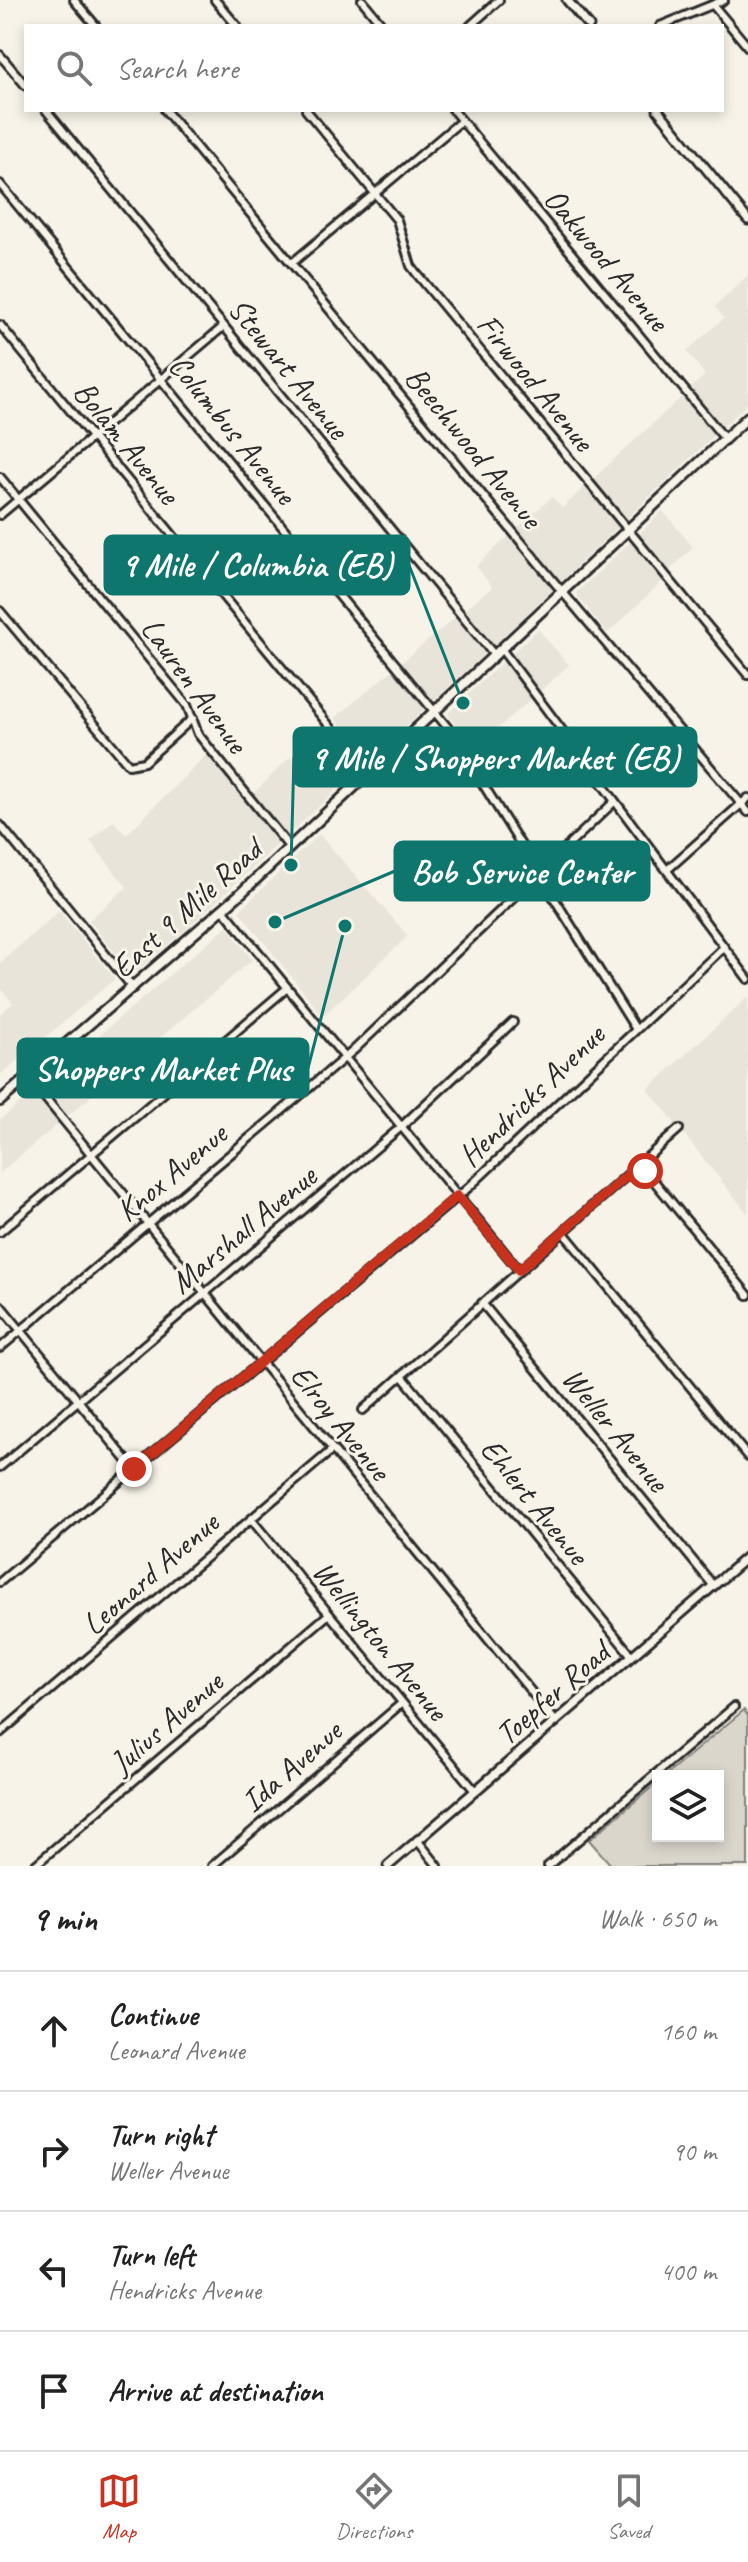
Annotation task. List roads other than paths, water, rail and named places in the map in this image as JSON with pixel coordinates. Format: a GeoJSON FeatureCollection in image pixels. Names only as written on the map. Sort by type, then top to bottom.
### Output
{"type":"FeatureCollection","features":[{"type":"Feature","properties":{"kind":"main road","name":"East 9 Mile Road"},"geometry":{"type":"LineString","coordinates":[[0,1101],[290,848],[748,417]]}},
{"type":"Feature","properties":{"kind":"street"},"geometry":{"type":"LineString","coordinates":[[74,0],[94,24]]}},
{"type":"Feature","properties":{"kind":"street"},"geometry":{"type":"LineString","coordinates":[[215,0],[235,24]]}},
{"type":"Feature","properties":{"kind":"street"},"geometry":{"type":"LineString","coordinates":[[362,0],[381,24]]}},
{"type":"Feature","properties":{"kind":"street"},"geometry":{"type":"LineString","coordinates":[[472,24],[499,0]]}},
{"type":"Feature","properties":{"kind":"street"},"geometry":{"type":"LineString","coordinates":[[567,0],[587,24]]}},
{"type":"Feature","properties":{"kind":"street"},"geometry":{"type":"LineString","coordinates":[[665,24],[724,0]]}},
{"type":"Feature","properties":{"kind":"street"},"geometry":{"type":"LineString","coordinates":[[713,5],[748,47]]}},
{"type":"Feature","properties":{"kind":"street"},"geometry":{"type":"LineString","coordinates":[[0,55],[24,84]]}},
{"type":"Feature","properties":{"kind":"street","name":"Stewart Avenue"},"geometry":{"type":"LineString","coordinates":[[48,112],[498,653],[615,801],[748,979]]}},
{"type":"Feature","properties":{"kind":"street","name":"Beechwood Avenue"},"geometry":{"type":"LineString","coordinates":[[167,112],[748,812]]}},
{"type":"Feature","properties":{"kind":"street","name":"Firwood Avenue"},"geometry":{"type":"LineString","coordinates":[[308,112],[400,225],[411,266],[417,274],[748,675]]}},
{"type":"Feature","properties":{"kind":"street","name":"Oakwood Avenue"},"geometry":{"type":"LineString","coordinates":[[454,112],[725,439]]}},
{"type":"Feature","properties":{"kind":"street"},"geometry":{"type":"LineString","coordinates":[[660,112],[748,220]]}},
{"type":"Feature","properties":{"kind":"street"},"geometry":{"type":"LineString","coordinates":[[292,263],[461,121]]}},
{"type":"Feature","properties":{"kind":"street","name":"Columbus Avenue"},"geometry":{"type":"LineString","coordinates":[[0,184],[448,728],[635,1028]]}},
{"type":"Feature","properties":{"kind":"street","name":"Bolam Avenue"},"geometry":{"type":"LineString","coordinates":[[0,325],[369,774]]}},
{"type":"Feature","properties":{"kind":"street"},"geometry":{"type":"LineString","coordinates":[[0,515],[224,326]]}},
{"type":"Feature","properties":{"kind":"street","name":"Lauren Avenue"},"geometry":{"type":"LineString","coordinates":[[0,477],[187,705],[198,734],[290,848]]}},
{"type":"Feature","properties":{"kind":"street"},"geometry":{"type":"LineString","coordinates":[[0,611],[129,765],[144,762],[193,718]]}},
{"type":"Feature","properties":{"kind":"street"},"geometry":{"type":"LineString","coordinates":[[667,870],[748,798]]}},
{"type":"Feature","properties":{"kind":"street","name":"Knox Avenue"},"geometry":{"type":"LineString","coordinates":[[0,1348],[344,1058],[615,801]]}},
{"type":"Feature","properties":{"kind":"street"},"geometry":{"type":"LineString","coordinates":[[0,825],[133,988]]}},
{"type":"Feature","properties":{"kind":"street"},"geometry":{"type":"LineString","coordinates":[[223,909],[519,1270]]}},
{"type":"Feature","properties":{"kind":"street","name":"Hendricks Avenue"},"geometry":{"type":"LineString","coordinates":[[0,1582],[457,1196],[724,947]]}},
{"type":"Feature","properties":{"kind":"street"},"geometry":{"type":"LineString","coordinates":[[0,1232],[286,989]]}},
{"type":"Feature","properties":{"kind":"street","name":"Marshall Avenue"},"geometry":{"type":"LineString","coordinates":[[0,1467],[401,1127],[513,1022]]}},
{"type":"Feature","properties":{"kind":"street","name":"Elroy Avenue"},"geometry":{"type":"LineString","coordinates":[[28,1077],[556,1722]]}},
{"type":"Feature","properties":{"kind":"street"},"geometry":{"type":"LineString","coordinates":[[363,1410],[679,1129]]}},
{"type":"Feature","properties":{"kind":"street"},"geometry":{"type":"LineString","coordinates":[[640,1164],[748,1295]]}},
{"type":"Feature","properties":{"kind":"street"},"geometry":{"type":"LineString","coordinates":[[564,1233],[748,1457]]}},
{"type":"Feature","properties":{"kind":"street","name":"Weller Avenue"},"geometry":{"type":"LineString","coordinates":[[482,1303],[713,1585]]}},
{"type":"Feature","properties":{"kind":"street"},"geometry":{"type":"LineString","coordinates":[[0,1305],[134,1469]]}},
{"type":"Feature","properties":{"kind":"street","name":"Ehlert Avenue"},"geometry":{"type":"LineString","coordinates":[[402,1376],[632,1656]]}},
{"type":"Feature","properties":{"kind":"street","name":"Leonard Avenue"},"geometry":{"type":"LineString","coordinates":[[0,1733],[332,1450]]}},
{"type":"Feature","properties":{"kind":"street","name":"Wellington Avenue"},"geometry":{"type":"LineString","coordinates":[[251,1519],[475,1791]]}},
{"type":"Feature","properties":{"kind":"street","name":"Toepfer Road"},"geometry":{"type":"LineString","coordinates":[[388,1866],[748,1556]]}},
{"type":"Feature","properties":{"kind":"street","name":"Julius Avenue"},"geometry":{"type":"LineString","coordinates":[[34,1866],[329,1614]]}},
{"type":"Feature","properties":{"kind":"street","name":"Ida Avenue"},"geometry":{"type":"LineString","coordinates":[[212,1866],[402,1703]]}},
{"type":"Feature","properties":{"kind":"street"},"geometry":{"type":"LineString","coordinates":[[548,1866],[734,1707]]}},
{"type":"Feature","properties":{"kind":"street"},"geometry":{"type":"LineString","coordinates":[[417,1840],[438,1866]]}},
{"type":"Feature","properties":{"kind":"place","name":"9 Mile / Columbia (EB)"},"geometry":{"type":"Point","coordinates":[463,703]}},
{"type":"Feature","properties":{"kind":"place","name":"9 Mile / Shoppers Market (EB)"},"geometry":{"type":"Point","coordinates":[291,865]}},
{"type":"Feature","properties":{"kind":"place","name":"Bob Service Center"},"geometry":{"type":"Point","coordinates":[275,922]}},
{"type":"Feature","properties":{"kind":"place","name":"Shoppers Market Plus"},"geometry":{"type":"Point","coordinates":[345,926]}}]}
